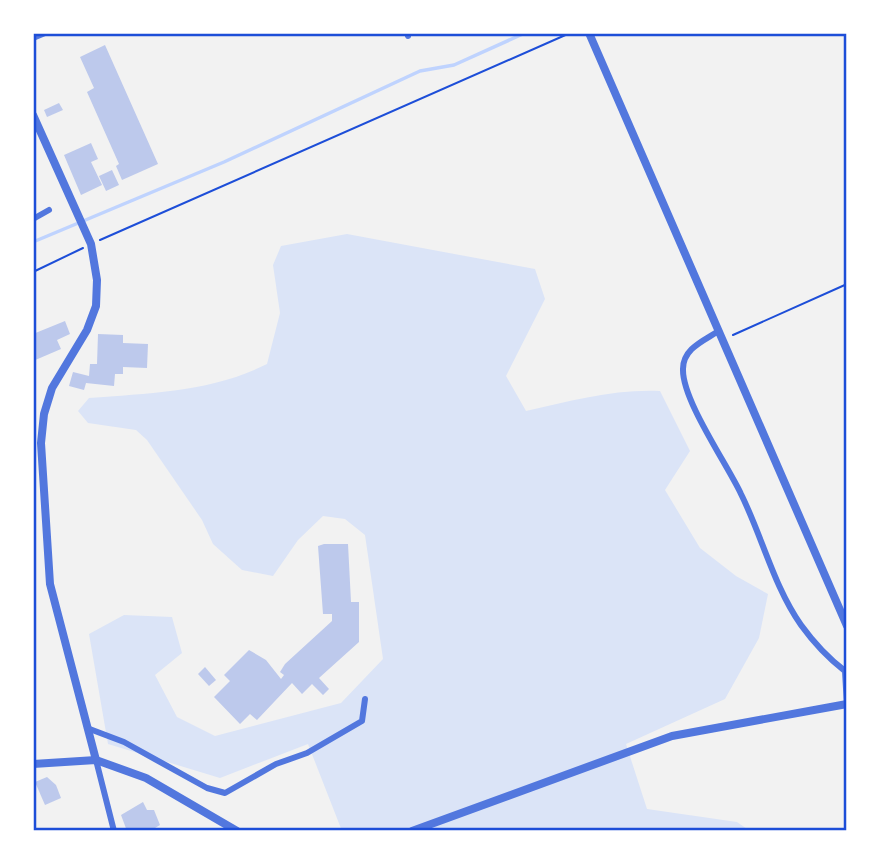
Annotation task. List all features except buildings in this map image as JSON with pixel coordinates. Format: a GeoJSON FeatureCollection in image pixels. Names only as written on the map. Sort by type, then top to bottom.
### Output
{"type":"FeatureCollection","features":[{"type":"Feature","properties":{"kind":"street"},"geometry":{"type":"LineString","coordinates":[[33,38],[45,33]]}},
{"type":"Feature","properties":{"kind":"street"},"geometry":{"type":"LineString","coordinates":[[589,33],[724,338],[847,626]]}},
{"type":"Feature","properties":{"kind":"street"},"geometry":{"type":"LineString","coordinates":[[33,115],[91,244],[97,280],[96,306],[87,330],[52,388],[44,414],[41,443],[50,584],[114,831]]}},
{"type":"Feature","properties":{"kind":"street"},"geometry":{"type":"LineString","coordinates":[[33,219],[50,210]]}},
{"type":"Feature","properties":{"kind":"street"},"geometry":{"type":"LineString","coordinates":[[412,831],[672,736],[846,705],[845,671],[828,658],[800,624],[741,494],[707,434],[685,382],[682,367],[691,349],[718,332],[724,338]]}},
{"type":"Feature","properties":{"kind":"street"},"geometry":{"type":"LineString","coordinates":[[87,728],[124,742],[207,788],[225,793],[276,764],[307,753],[362,721],[365,699]]}},
{"type":"Feature","properties":{"kind":"street"},"geometry":{"type":"LineString","coordinates":[[33,764],[96,760],[146,778],[237,831]]}},
{"type":"Feature","properties":{"kind":"path"},"geometry":{"type":"LineString","coordinates":[[33,272],[570,33]]}},
{"type":"Feature","properties":{"kind":"path"},"geometry":{"type":"LineString","coordinates":[[724,338],[847,284]]}},
{"type":"Feature","properties":{"kind":"shaded area"},"geometry":{"type":"Polygon","coordinates":[[[347,234],[535,269],[545,299],[506,376],[526,411],[609,394],[660,391],[690,451],[665,490],[700,548],[736,576],[768,594],[759,638],[725,699],[626,744],[647,809],[737,822],[750,831],[342,831],[308,744],[220,778],[108,744],[89,634],[124,615],[172,617],[182,653],[155,675],[177,717],[215,736],[341,703],[383,659],[365,535],[345,519],[323,516],[298,540],[273,576],[242,570],[213,544],[202,520],[147,440],[136,430],[88,423],[78,411],[89,398],[202,386],[267,364],[280,313],[273,265],[281,246],[347,234]]]}},
{"type":"Feature","properties":{"kind":"waterway"},"geometry":{"type":"LineString","coordinates":[[33,242],[224,162],[420,71],[454,65],[525,33]]}}]}
